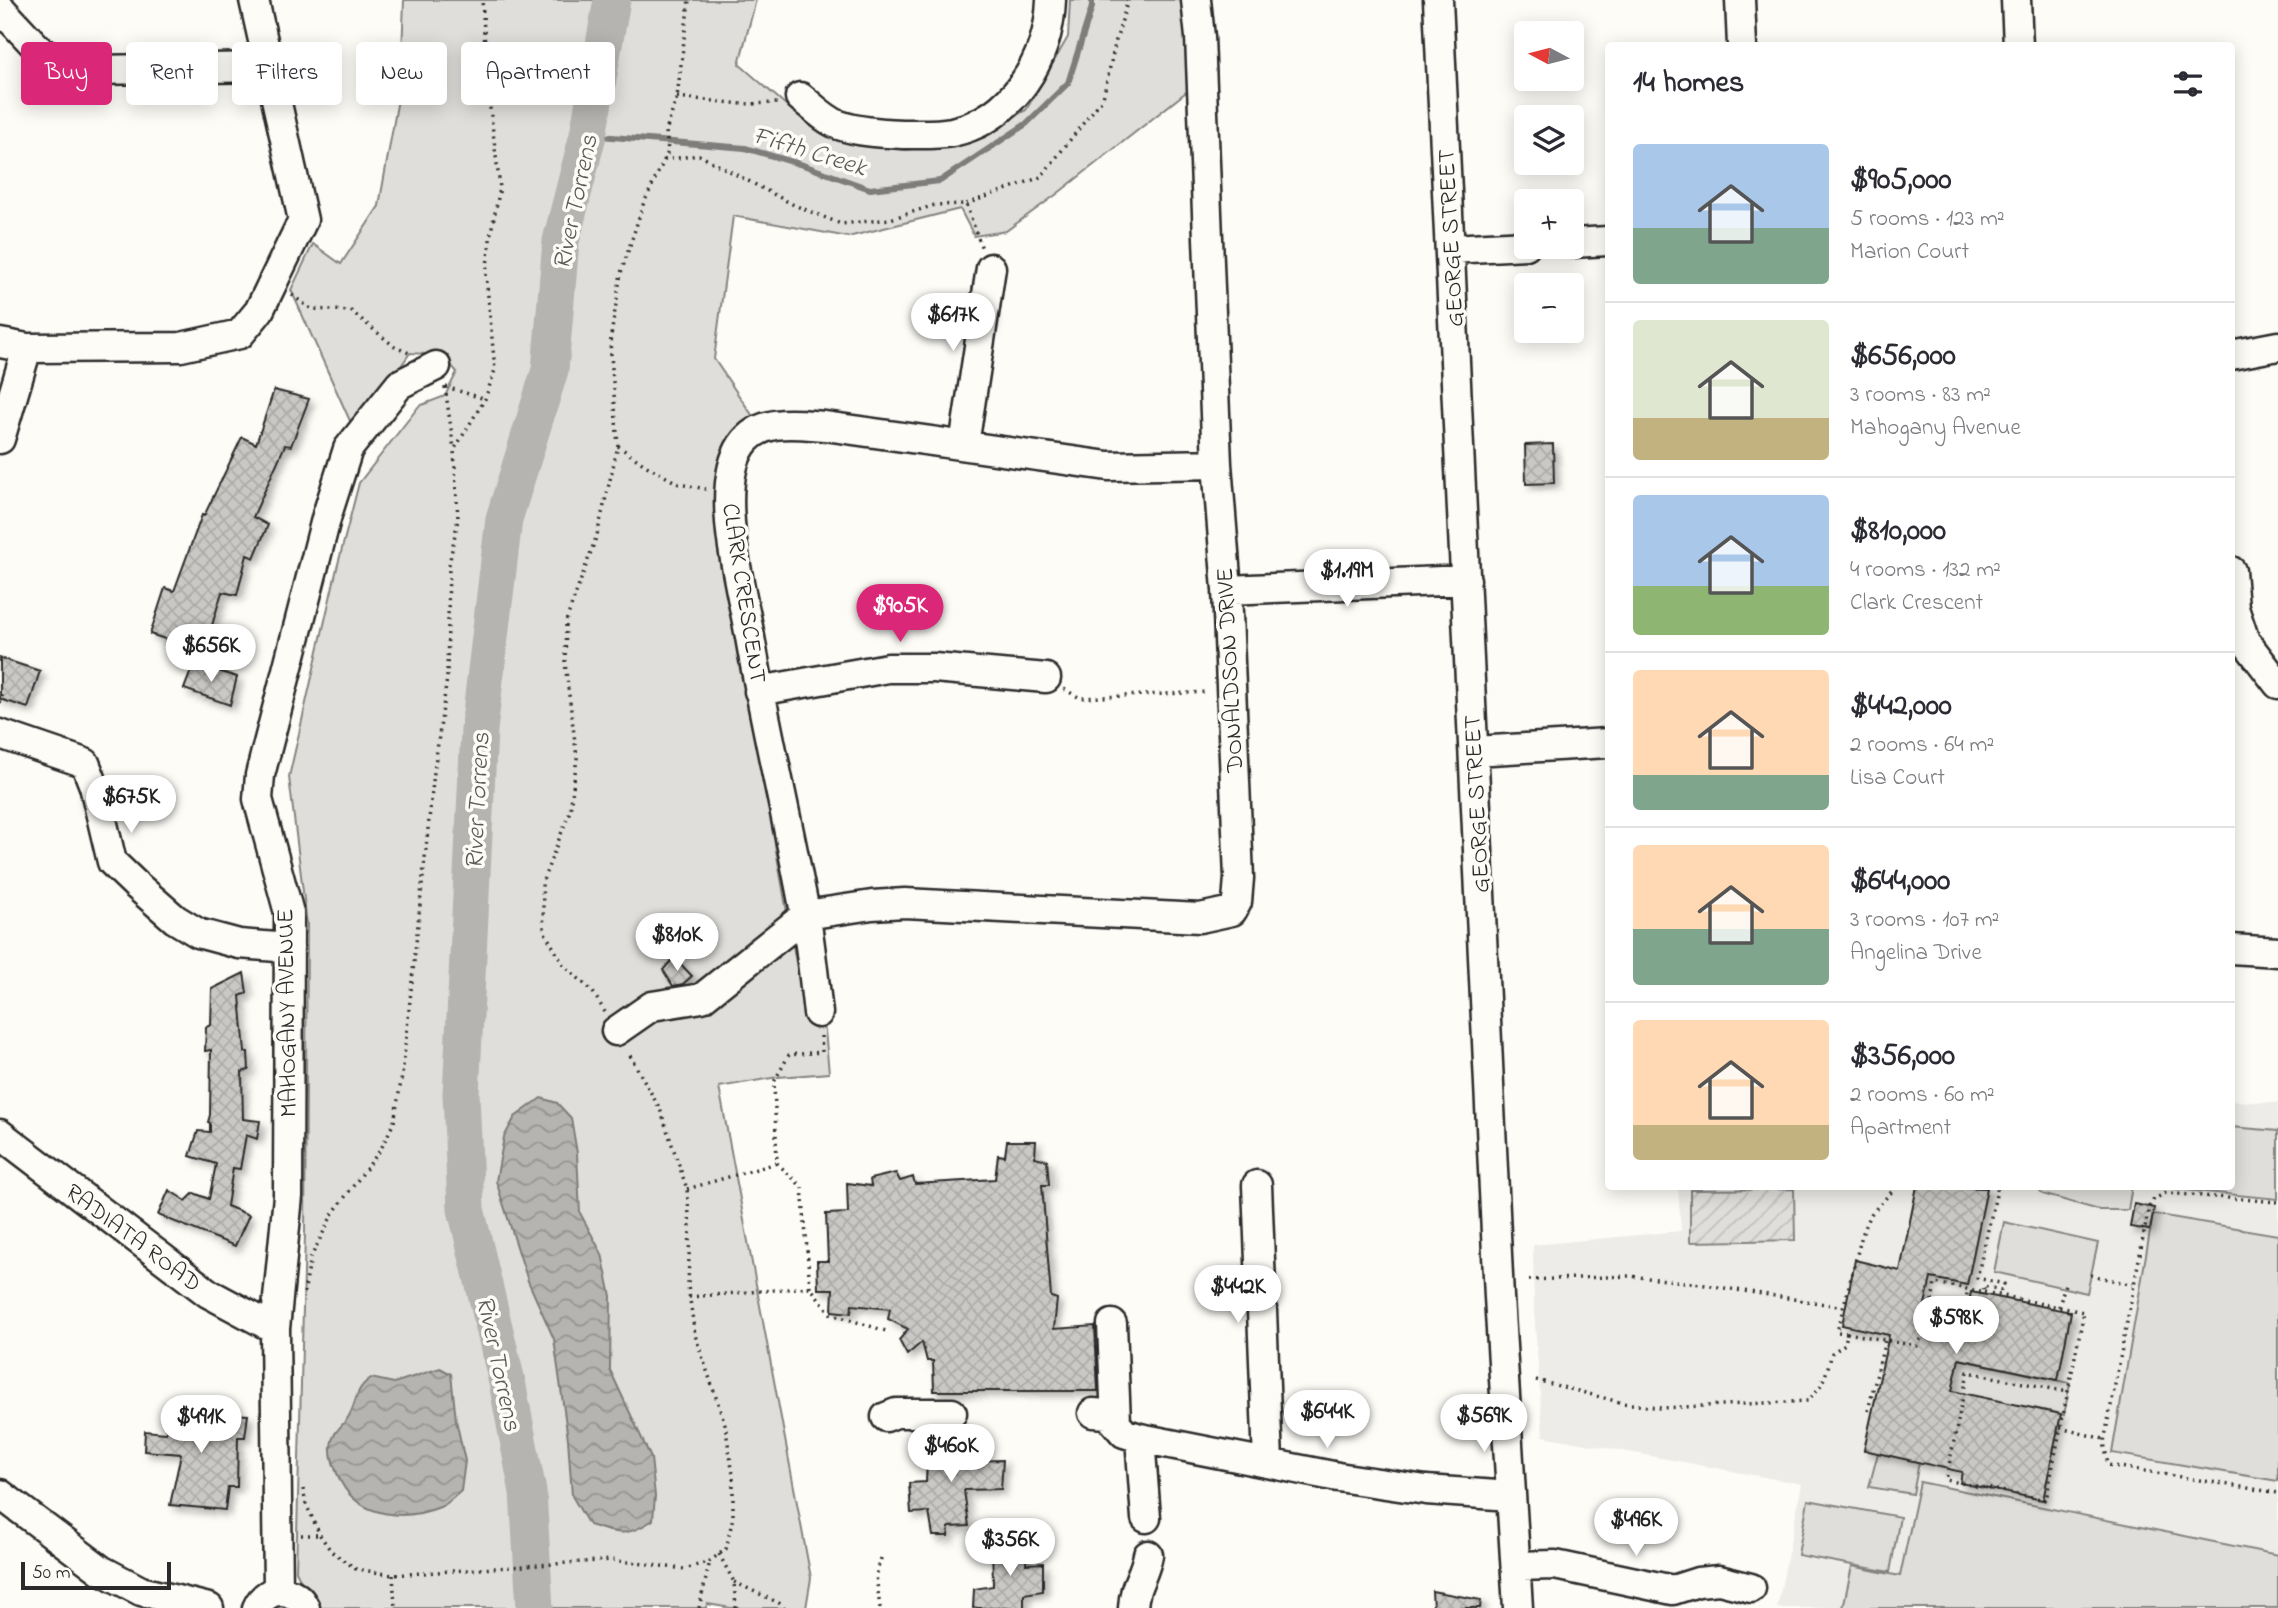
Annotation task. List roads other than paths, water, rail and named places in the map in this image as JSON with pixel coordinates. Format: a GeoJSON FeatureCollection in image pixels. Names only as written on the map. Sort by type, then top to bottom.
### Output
{"type":"FeatureCollection","features":[{"type":"Feature","properties":{"kind":"street"},"geometry":{"type":"LineString","coordinates":[[254,0],[264,42]]}},
{"type":"Feature","properties":{"kind":"street"},"geometry":{"type":"LineString","coordinates":[[803,99],[836,125],[858,130],[921,134],[951,132],[973,125],[996,112],[1014,96],[1032,72],[1045,44],[1051,17],[1051,0]]}},
{"type":"Feature","properties":{"kind":"street","name":"DONALDSON DRIVE"},"geometry":{"type":"LineString","coordinates":[[806,915],[905,903],[1200,918],[1232,911],[1237,902],[1239,878],[1227,590],[1217,464],[1200,37],[1196,0]]}},
{"type":"Feature","properties":{"kind":"street","name":"GEORGE STREET"},"geometry":{"type":"LineString","coordinates":[[1438,0],[1499,1284],[1518,1608]]}},
{"type":"Feature","properties":{"kind":"street"},"geometry":{"type":"LineString","coordinates":[[1740,0],[1742,42]]}},
{"type":"Feature","properties":{"kind":"street"},"geometry":{"type":"LineString","coordinates":[[2016,0],[2018,42]]}},
{"type":"Feature","properties":{"kind":"street"},"geometry":{"type":"LineString","coordinates":[[0,8],[42,53],[96,70],[232,68]]}},
{"type":"Feature","properties":{"kind":"street"},"geometry":{"type":"LineString","coordinates":[[0,439],[13,345],[181,347],[240,334],[259,311],[303,220],[278,105]]}},
{"type":"Feature","properties":{"kind":"street"},"geometry":{"type":"LineString","coordinates":[[1584,242],[1605,241]]}},
{"type":"Feature","properties":{"kind":"street"},"geometry":{"type":"LineString","coordinates":[[1450,249],[1514,246]]}},
{"type":"Feature","properties":{"kind":"street"},"geometry":{"type":"LineString","coordinates":[[964,445],[991,270]]}},
{"type":"Feature","properties":{"kind":"street"},"geometry":{"type":"LineString","coordinates":[[2235,354],[2278,346]]}},
{"type":"Feature","properties":{"kind":"street","name":"MAHOGANY AVENUE"},"geometry":{"type":"LineString","coordinates":[[268,1599],[275,1329],[288,1196],[289,914],[258,799],[260,775],[327,515],[348,449],[400,384],[436,366]]}},
{"type":"Feature","properties":{"kind":"street","name":"CLARK CRESCENT"},"geometry":{"type":"LineString","coordinates":[[818,1013],[806,915],[759,691],[730,523],[729,494],[734,461],[742,444],[755,431],[772,425],[825,426],[1108,466],[1217,464]]}},
{"type":"Feature","properties":{"kind":"street"},"geometry":{"type":"LineString","coordinates":[[1227,590],[1466,580]]}},
{"type":"Feature","properties":{"kind":"street"},"geometry":{"type":"LineString","coordinates":[[2235,616],[2238,642],[2278,684]]}},
{"type":"Feature","properties":{"kind":"street"},"geometry":{"type":"LineString","coordinates":[[759,691],[888,668],[934,668],[1046,678]]}},
{"type":"Feature","properties":{"kind":"street"},"geometry":{"type":"LineString","coordinates":[[0,734],[85,763],[94,786],[112,862],[175,919],[198,933],[239,944],[289,948]]}},
{"type":"Feature","properties":{"kind":"street"},"geometry":{"type":"LineString","coordinates":[[1474,751],[1605,743]]}},
{"type":"Feature","properties":{"kind":"street"},"geometry":{"type":"LineString","coordinates":[[616,1031],[652,1006],[702,998],[806,915]]}},
{"type":"Feature","properties":{"kind":"street"},"geometry":{"type":"LineString","coordinates":[[2235,949],[2278,952]]}},
{"type":"Feature","properties":{"kind":"street","name":"RADIATA ROAD"},"geometry":{"type":"LineString","coordinates":[[0,1134],[208,1293],[275,1329]]}},
{"type":"Feature","properties":{"kind":"street"},"geometry":{"type":"LineString","coordinates":[[1257,1185],[1268,1462]]}},
{"type":"Feature","properties":{"kind":"street"},"geometry":{"type":"LineString","coordinates":[[1112,1324],[1104,1418],[1129,1436],[1395,1486],[1511,1496]]}},
{"type":"Feature","properties":{"kind":"street"},"geometry":{"type":"LineString","coordinates":[[886,1417],[896,1413],[952,1413]]}},
{"type":"Feature","properties":{"kind":"street"},"geometry":{"type":"LineString","coordinates":[[1140,1438],[1146,1518]]}},
{"type":"Feature","properties":{"kind":"street"},"geometry":{"type":"LineString","coordinates":[[0,1494],[101,1570],[141,1591],[209,1608]]}},
{"type":"Feature","properties":{"kind":"street"},"geometry":{"type":"LineString","coordinates":[[1133,1608],[1134,1588],[1146,1568],[1148,1555]]}},
{"type":"Feature","properties":{"kind":"street"},"geometry":{"type":"LineString","coordinates":[[1516,1566],[1555,1565],[1672,1599],[1698,1582],[1719,1580],[1751,1588]]}},
{"type":"Feature","properties":{"kind":"street"},"geometry":{"type":"LineString","coordinates":[[268,1599],[293,1593],[300,1598],[305,1608]]}},
{"type":"Feature","properties":{"kind":"water"},"geometry":{"type":"Polygon","coordinates":[[[541,1098],[557,1103],[571,1118],[577,1153],[580,1213],[602,1254],[611,1296],[610,1370],[651,1458],[655,1496],[653,1520],[629,1532],[615,1532],[589,1525],[572,1496],[568,1439],[554,1339],[528,1281],[496,1181],[504,1137],[515,1117],[541,1098]]]}},
{"type":"Feature","properties":{"kind":"water"},"geometry":{"type":"Polygon","coordinates":[[[440,1368],[451,1374],[456,1420],[465,1461],[461,1491],[443,1506],[412,1514],[398,1515],[371,1509],[349,1494],[341,1482],[331,1450],[333,1437],[347,1419],[361,1387],[371,1378],[394,1383],[440,1368]]]}},
{"type":"Feature","properties":{"kind":"waterway","name":"River Torrens"},"geometry":{"type":"LineString","coordinates":[[535,1608],[528,1492],[507,1382],[466,1209],[461,1094],[479,730],[504,519],[550,370],[561,241],[588,135],[612,0]]}},
{"type":"Feature","properties":{"kind":"waterway","name":"Fifth Creek"},"geometry":{"type":"LineString","coordinates":[[588,135],[745,148],[870,189],[940,181],[1026,124],[1068,83],[1092,0]]}}]}
